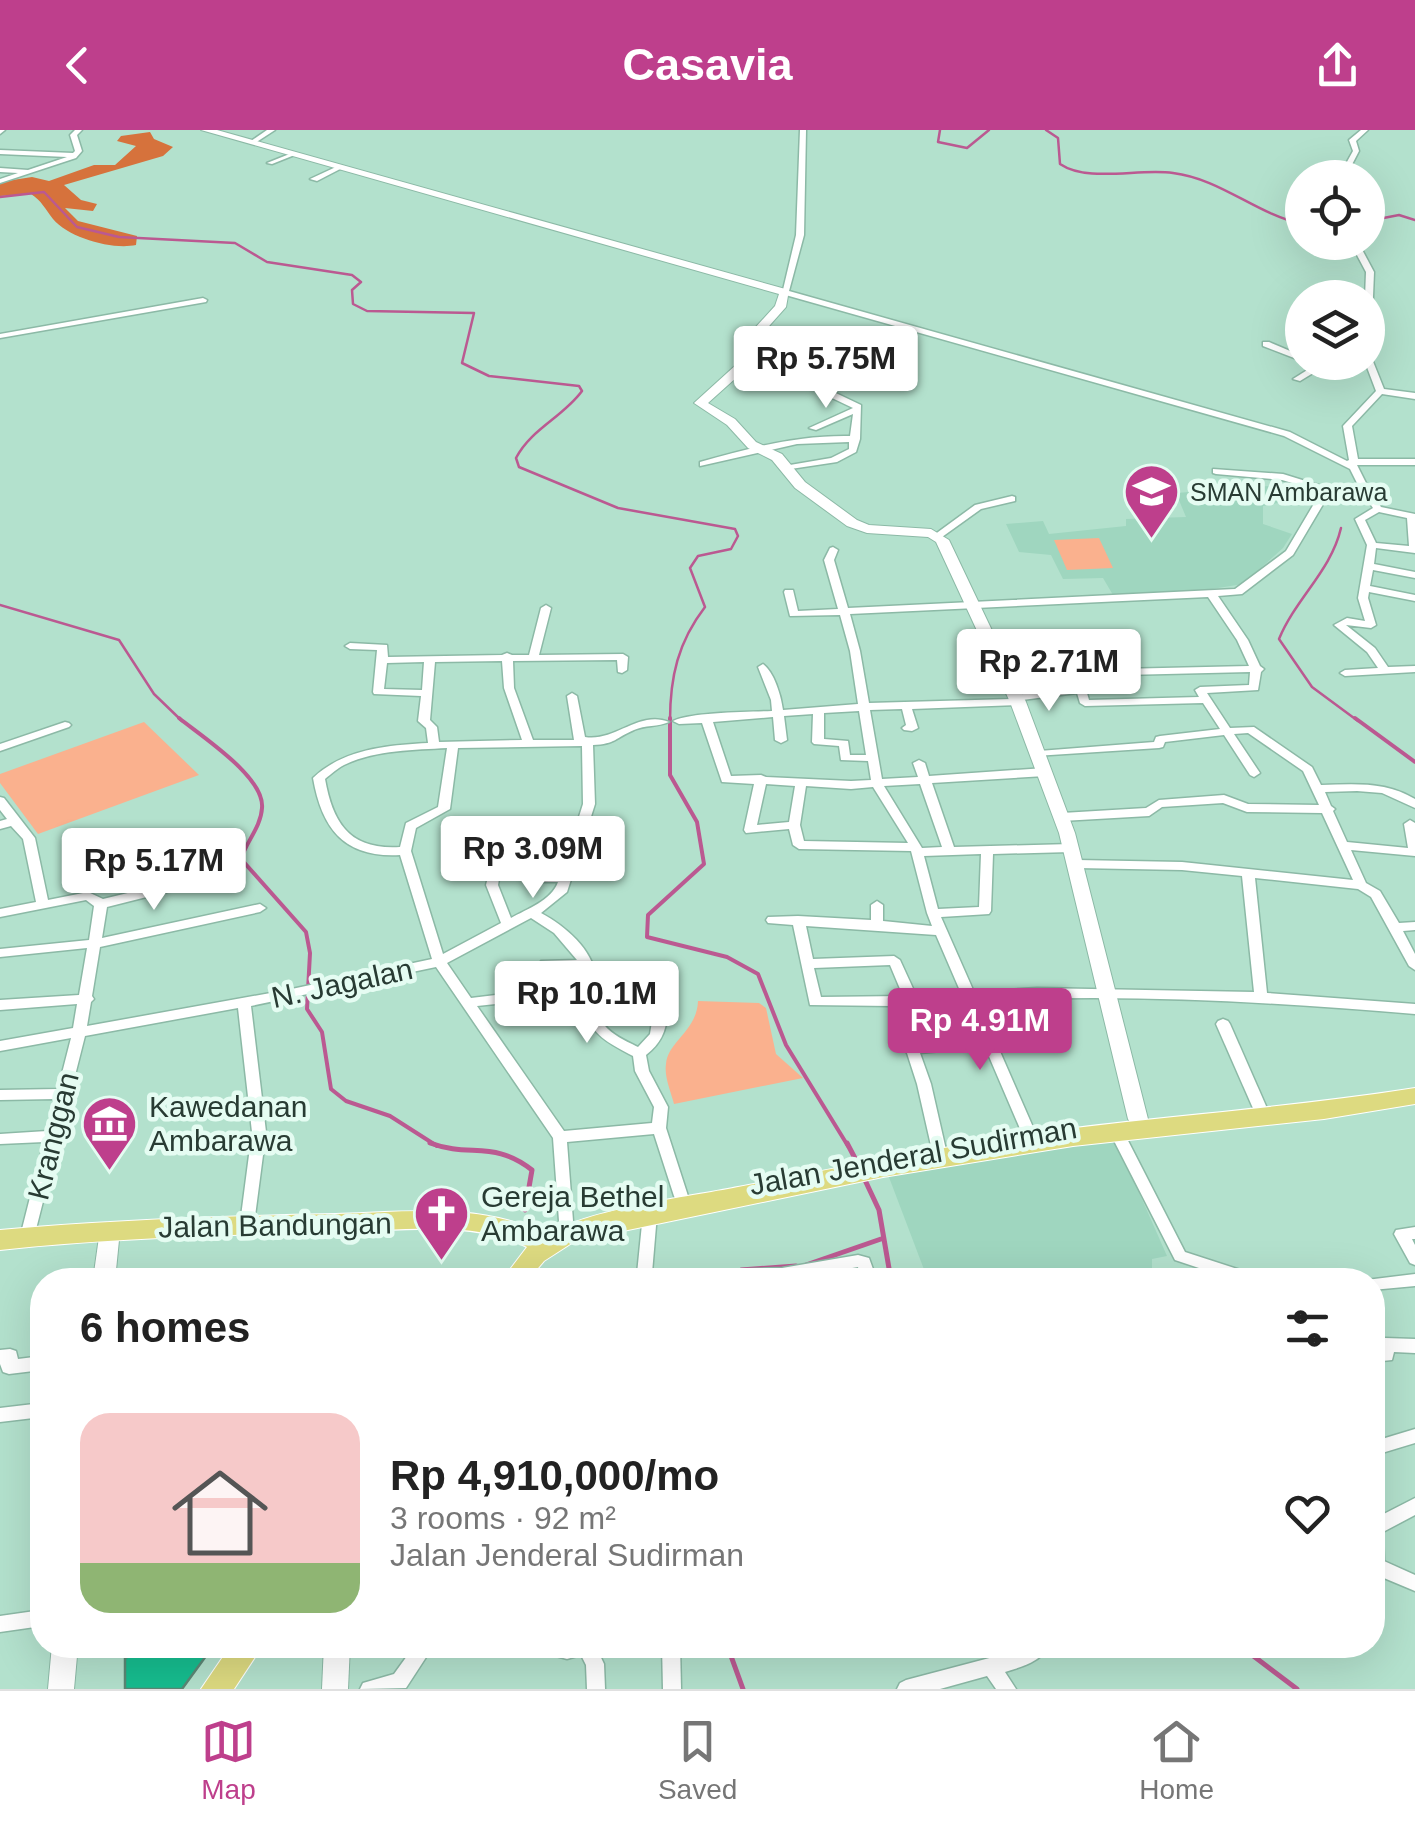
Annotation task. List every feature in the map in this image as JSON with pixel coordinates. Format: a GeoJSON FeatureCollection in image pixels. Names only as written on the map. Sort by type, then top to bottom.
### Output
{"type":"FeatureCollection","features":[{"type":"Feature","properties":{"kind":"main road","name":"Jalan Jenderal Sudirman"},"geometry":{"type":"LineString","coordinates":[[874,1165],[1116,1131],[1324,1111],[1415,1096]]}},
{"type":"Feature","properties":{"kind":"main road","name":"Jalan Jenderal Sudirman"},"geometry":{"type":"LineString","coordinates":[[540,1241],[939,1150],[1029,1134],[1320,1100],[1355,1104]]}},
{"type":"Feature","properties":{"kind":"main road","name":"Jalan Jenderal Sudirman"},"geometry":{"type":"LineString","coordinates":[[520,1268],[540,1241],[566,1221],[682,1196],[836,1173]]}},
{"type":"Feature","properties":{"kind":"main road","name":"Jalan Bandungan"},"geometry":{"type":"LineString","coordinates":[[0,1240],[247,1224],[448,1224],[504,1227],[540,1241]]}},
{"type":"Feature","properties":{"kind":"main road"},"geometry":{"type":"LineString","coordinates":[[216,1689],[240,1658]]}},
{"type":"Feature","properties":{"kind":"street"},"geometry":{"type":"LineString","coordinates":[[77,155],[79,149],[72,138],[79,130]]}},
{"type":"Feature","properties":{"kind":"street"},"geometry":{"type":"LineString","coordinates":[[206,130],[1287,434],[1353,463],[1415,462]]}},
{"type":"Feature","properties":{"kind":"street"},"geometry":{"type":"LineString","coordinates":[[252,142],[272,130]]}},
{"type":"Feature","properties":{"kind":"street"},"geometry":{"type":"LineString","coordinates":[[803,130],[800,235],[786,292],[780,307],[749,340],[743,366],[700,403],[731,422],[757,448],[778,457],[800,485],[852,523],[867,529],[938,535],[978,506],[1012,499]]}},
{"type":"Feature","properties":{"kind":"street"},"geometry":{"type":"LineString","coordinates":[[1351,160],[1356,151],[1352,140],[1365,130]]}},
{"type":"Feature","properties":{"kind":"street"},"geometry":{"type":"LineString","coordinates":[[0,152],[77,155]]}},
{"type":"Feature","properties":{"kind":"street"},"geometry":{"type":"LineString","coordinates":[[270,163],[294,154]]}},
{"type":"Feature","properties":{"kind":"street"},"geometry":{"type":"LineString","coordinates":[[0,180],[77,155]]}},
{"type":"Feature","properties":{"kind":"street"},"geometry":{"type":"LineString","coordinates":[[314,179],[340,167]]}},
{"type":"Feature","properties":{"kind":"street"},"geometry":{"type":"LineString","coordinates":[[0,170],[32,172]]}},
{"type":"Feature","properties":{"kind":"street"},"geometry":{"type":"LineString","coordinates":[[0,336],[203,300]]}},
{"type":"Feature","properties":{"kind":"street"},"geometry":{"type":"LineString","coordinates":[[1266,344],[1285,352]]}},
{"type":"Feature","properties":{"kind":"street"},"geometry":{"type":"LineString","coordinates":[[743,366],[825,388],[858,409]]}},
{"type":"Feature","properties":{"kind":"street"},"geometry":{"type":"LineString","coordinates":[[1376,380],[1380,391]]}},
{"type":"Feature","properties":{"kind":"street"},"geometry":{"type":"LineString","coordinates":[[1378,510],[1353,463],[1346,426],[1380,391]]}},
{"type":"Feature","properties":{"kind":"street"},"geometry":{"type":"LineString","coordinates":[[1380,391],[1415,396]]}},
{"type":"Feature","properties":{"kind":"street"},"geometry":{"type":"LineString","coordinates":[[813,428],[858,409]]}},
{"type":"Feature","properties":{"kind":"street"},"geometry":{"type":"LineString","coordinates":[[787,468],[853,450],[858,409]]}},
{"type":"Feature","properties":{"kind":"street"},"geometry":{"type":"LineString","coordinates":[[703,464],[757,448],[815,439],[855,440]]}},
{"type":"Feature","properties":{"kind":"street"},"geometry":{"type":"LineString","coordinates":[[1216,471],[1283,478],[1339,494]]}},
{"type":"Feature","properties":{"kind":"street"},"geometry":{"type":"LineString","coordinates":[[789,592],[794,614],[1212,595],[1246,590],[1300,540],[1315,503],[1364,489]]}},
{"type":"Feature","properties":{"kind":"street"},"geometry":{"type":"LineString","coordinates":[[1372,544],[1414,550],[1413,516],[1378,510],[1360,519],[1372,544],[1364,588],[1371,625],[1347,621],[1339,624],[1372,650],[1385,670]]}},
{"type":"Feature","properties":{"kind":"street"},"geometry":{"type":"LineString","coordinates":[[938,535],[1017,700],[1062,817],[1110,995],[1138,1119]]}},
{"type":"Feature","properties":{"kind":"street"},"geometry":{"type":"LineString","coordinates":[[833,550],[829,560],[845,612],[876,784],[916,850],[933,913],[1029,1134]]}},
{"type":"Feature","properties":{"kind":"street"},"geometry":{"type":"LineString","coordinates":[[1369,566],[1415,575]]}},
{"type":"Feature","properties":{"kind":"street"},"geometry":{"type":"LineString","coordinates":[[1364,588],[1415,598]]}},
{"type":"Feature","properties":{"kind":"street"},"geometry":{"type":"LineString","coordinates":[[1212,595],[1259,669],[1254,688],[1201,689],[1254,773]]}},
{"type":"Feature","properties":{"kind":"street"},"geometry":{"type":"LineString","coordinates":[[534,655],[546,608]]}},
{"type":"Feature","properties":{"kind":"street"},"geometry":{"type":"LineString","coordinates":[[350,646],[383,647],[378,692],[426,693]]}},
{"type":"Feature","properties":{"kind":"street"},"geometry":{"type":"LineString","coordinates":[[507,656],[509,688],[529,744]]}},
{"type":"Feature","properties":{"kind":"street"},"geometry":{"type":"LineString","coordinates":[[382,660],[623,656],[622,670]]}},
{"type":"Feature","properties":{"kind":"street"},"geometry":{"type":"LineString","coordinates":[[430,659],[424,721],[431,727],[434,746]]}},
{"type":"Feature","properties":{"kind":"street"},"geometry":{"type":"LineString","coordinates":[[763,667],[779,714],[781,740]]}},
{"type":"Feature","properties":{"kind":"street"},"geometry":{"type":"LineString","coordinates":[[1206,700],[1086,703],[1078,690],[1076,674],[1259,669]]}},
{"type":"Feature","properties":{"kind":"street"},"geometry":{"type":"LineString","coordinates":[[1345,673],[1415,670]]}},
{"type":"Feature","properties":{"kind":"street"},"geometry":{"type":"LineString","coordinates":[[679,721],[1017,700],[1078,690]]}},
{"type":"Feature","properties":{"kind":"street"},"geometry":{"type":"LineString","coordinates":[[508,926],[492,885],[493,876],[528,872],[532,880],[564,878],[589,804],[583,740],[572,696]]}},
{"type":"Feature","properties":{"kind":"street"},"geometry":{"type":"LineString","coordinates":[[906,705],[912,728],[908,728]]}},
{"type":"Feature","properties":{"kind":"street"},"geometry":{"type":"LineString","coordinates":[[819,710],[818,742],[844,744],[845,758],[872,758]]}},
{"type":"Feature","properties":{"kind":"street"},"geometry":{"type":"LineString","coordinates":[[706,718],[724,778],[876,784],[1044,772]]}},
{"type":"Feature","properties":{"kind":"street"},"geometry":{"type":"LineString","coordinates":[[453,744],[444,809],[410,826],[405,852],[368,852],[339,836],[319,778],[338,760],[453,744],[604,741],[636,726],[663,722]]}},
{"type":"Feature","properties":{"kind":"street"},"geometry":{"type":"LineString","coordinates":[[0,748],[64,725]]}},
{"type":"Feature","properties":{"kind":"street"},"geometry":{"type":"LineString","coordinates":[[1039,754],[1159,744],[1160,740],[1187,733],[1254,732],[1308,770],[1361,885]]}},
{"type":"Feature","properties":{"kind":"street"},"geometry":{"type":"LineString","coordinates":[[919,763],[949,851]]}},
{"type":"Feature","properties":{"kind":"street"},"geometry":{"type":"LineString","coordinates":[[761,778],[750,830],[794,824]]}},
{"type":"Feature","properties":{"kind":"street"},"geometry":{"type":"LineString","coordinates":[[801,783],[794,824],[798,844],[949,851],[1071,848]]}},
{"type":"Feature","properties":{"kind":"street"},"geometry":{"type":"LineString","coordinates":[[1320,789],[1378,788],[1406,796],[1415,804]]}},
{"type":"Feature","properties":{"kind":"street"},"geometry":{"type":"LineString","coordinates":[[1062,817],[1148,812],[1159,804],[1224,799],[1247,808],[1329,810]]}},
{"type":"Feature","properties":{"kind":"street"},"geometry":{"type":"LineString","coordinates":[[0,801],[7,823],[29,838],[43,906]]}},
{"type":"Feature","properties":{"kind":"street"},"geometry":{"type":"LineString","coordinates":[[1346,846],[1415,852],[1410,824]]}},
{"type":"Feature","properties":{"kind":"street"},"geometry":{"type":"LineString","coordinates":[[933,913],[985,911],[987,850]]}},
{"type":"Feature","properties":{"kind":"street","name":"N. Jagalan"},"geometry":{"type":"LineString","coordinates":[[405,852],[439,962],[560,1137]]}},
{"type":"Feature","properties":{"kind":"street"},"geometry":{"type":"LineString","coordinates":[[1077,864],[1164,865],[1361,885],[1376,894],[1415,966]]}},
{"type":"Feature","properties":{"kind":"street"},"geometry":{"type":"LineString","coordinates":[[1248,872],[1261,997]]}},
{"type":"Feature","properties":{"kind":"street"},"geometry":{"type":"LineString","coordinates":[[0,914],[88,896],[101,904],[206,878]]}},
{"type":"Feature","properties":{"kind":"street","name":"N. Jagalan"},"geometry":{"type":"LineString","coordinates":[[80,1034],[439,962],[555,898],[564,878]]}},
{"type":"Feature","properties":{"kind":"street","name":"Kranggan"},"geometry":{"type":"LineString","coordinates":[[27,1237],[80,1034],[98,943],[101,904]]}},
{"type":"Feature","properties":{"kind":"street"},"geometry":{"type":"LineString","coordinates":[[877,905],[877,925]]}},
{"type":"Feature","properties":{"kind":"street"},"geometry":{"type":"LineString","coordinates":[[0,953],[98,943],[260,908]]}},
{"type":"Feature","properties":{"kind":"street"},"geometry":{"type":"LineString","coordinates":[[532,913],[564,934],[586,964],[588,1006],[606,1034],[639,1053]]}},
{"type":"Feature","properties":{"kind":"street"},"geometry":{"type":"LineString","coordinates":[[772,920],[942,931]]}},
{"type":"Feature","properties":{"kind":"street"},"geometry":{"type":"LineString","coordinates":[[798,920],[820,1004],[970,995],[1110,995],[1261,997],[1415,1009]]}},
{"type":"Feature","properties":{"kind":"street"},"geometry":{"type":"LineString","coordinates":[[1395,928],[1415,926]]}},
{"type":"Feature","properties":{"kind":"street"},"geometry":{"type":"LineString","coordinates":[[807,964],[894,960],[910,1050],[928,1095],[939,1150]]}},
{"type":"Feature","properties":{"kind":"street"},"geometry":{"type":"LineString","coordinates":[[534,995],[546,964],[586,964]]}},
{"type":"Feature","properties":{"kind":"street"},"geometry":{"type":"LineString","coordinates":[[636,987],[636,995],[661,1007],[660,1032],[654,1044],[639,1053]]}},
{"type":"Feature","properties":{"kind":"street"},"geometry":{"type":"LineString","coordinates":[[466,1003],[534,995],[588,1006]]}},
{"type":"Feature","properties":{"kind":"street"},"geometry":{"type":"LineString","coordinates":[[0,1005],[87,999]]}},
{"type":"Feature","properties":{"kind":"street","name":"N. Jagalan"},"geometry":{"type":"LineString","coordinates":[[244,1003],[259,1132],[247,1224]]}},
{"type":"Feature","properties":{"kind":"street"},"geometry":{"type":"LineString","coordinates":[[1223,1024],[1258,1106]]}},
{"type":"Feature","properties":{"kind":"street","name":"Kranggan"},"geometry":{"type":"LineString","coordinates":[[0,1046],[80,1034]]}},
{"type":"Feature","properties":{"kind":"street"},"geometry":{"type":"LineString","coordinates":[[910,1050],[990,1042]]}},
{"type":"Feature","properties":{"kind":"street"},"geometry":{"type":"LineString","coordinates":[[639,1053],[642,1071],[660,1106],[658,1128],[682,1196]]}},
{"type":"Feature","properties":{"kind":"street"},"geometry":{"type":"LineString","coordinates":[[0,1095],[64,1094]]}},
{"type":"Feature","properties":{"kind":"street"},"geometry":{"type":"LineString","coordinates":[[566,1221],[560,1137],[658,1128]]}},
{"type":"Feature","properties":{"kind":"street"},"geometry":{"type":"LineString","coordinates":[[1116,1131],[1180,1256],[1217,1268]]}},
{"type":"Feature","properties":{"kind":"street"},"geometry":{"type":"LineString","coordinates":[[0,1139],[52,1136]]}},
{"type":"Feature","properties":{"kind":"street"},"geometry":{"type":"LineString","coordinates":[[643,1268],[650,1214]]}},
{"type":"Feature","properties":{"kind":"street"},"geometry":{"type":"LineString","coordinates":[[105,1268],[110,1230]]}},
{"type":"Feature","properties":{"kind":"street"},"geometry":{"type":"LineString","coordinates":[[1415,1232],[1400,1234],[1415,1259]]}},
{"type":"Feature","properties":{"kind":"street"},"geometry":{"type":"LineString","coordinates":[[815,1268],[858,1260],[866,1268]]}},
{"type":"Feature","properties":{"kind":"street"},"geometry":{"type":"LineString","coordinates":[[1385,1283],[1415,1280]]}},
{"type":"Feature","properties":{"kind":"street"},"geometry":{"type":"LineString","coordinates":[[1385,1345],[1415,1346]]}},
{"type":"Feature","properties":{"kind":"street"},"geometry":{"type":"LineString","coordinates":[[0,1357],[10,1356],[9,1367],[30,1364]]}},
{"type":"Feature","properties":{"kind":"street"},"geometry":{"type":"LineString","coordinates":[[0,1415],[30,1411]]}},
{"type":"Feature","properties":{"kind":"street"},"geometry":{"type":"LineString","coordinates":[[1385,1445],[1415,1436]]}},
{"type":"Feature","properties":{"kind":"street"},"geometry":{"type":"LineString","coordinates":[[1385,1522],[1415,1506]]}},
{"type":"Feature","properties":{"kind":"street"},"geometry":{"type":"LineString","coordinates":[[1385,1569],[1415,1583]]}},
{"type":"Feature","properties":{"kind":"street"},"geometry":{"type":"LineString","coordinates":[[0,1624],[30,1620]]}},
{"type":"Feature","properties":{"kind":"street"},"geometry":{"type":"LineString","coordinates":[[61,1689],[64,1658]]}},
{"type":"Feature","properties":{"kind":"street"},"geometry":{"type":"LineString","coordinates":[[335,1689],[337,1658]]}},
{"type":"Feature","properties":{"kind":"street"},"geometry":{"type":"LineString","coordinates":[[369,1689],[400,1682],[416,1658]]}},
{"type":"Feature","properties":{"kind":"street"},"geometry":{"type":"LineString","coordinates":[[592,1658],[596,1689]]}},
{"type":"Feature","properties":{"kind":"street"},"geometry":{"type":"LineString","coordinates":[[671,1658],[672,1689]]}},
{"type":"Feature","properties":{"kind":"street"},"geometry":{"type":"LineString","coordinates":[[906,1689],[1022,1658]]}},
{"type":"Feature","properties":{"kind":"street"},"geometry":{"type":"LineString","coordinates":[[992,1668],[1007,1689]]}},
{"type":"Feature","properties":{"kind":"shaded area"},"geometry":{"type":"Polygon","coordinates":[[[150,132],[154,139],[173,147],[163,156],[64,185],[81,200],[97,204],[93,211],[65,208],[78,221],[137,236],[136,245],[103,244],[69,232],[31,194],[0,196],[0,182],[32,177],[49,181],[94,165],[115,165],[136,146],[117,141],[121,136],[150,132]]]}},
{"type":"Feature","properties":{"kind":"shaded area","name":"SMAN Ambarawa"},"geometry":{"type":"Polygon","coordinates":[[[1269,486],[1278,503],[1263,506],[1263,524],[1292,534],[1283,548],[1243,584],[1193,592],[1113,595],[1103,578],[1063,579],[1051,555],[1019,552],[1006,524],[1043,521],[1049,534],[1126,526],[1126,519],[1186,517],[1176,493],[1269,486]]]}},
{"type":"Feature","properties":{"kind":"shaded area"},"geometry":{"type":"Polygon","coordinates":[[[1099,538],[1113,568],[1067,570],[1054,540],[1099,538]]]}},
{"type":"Feature","properties":{"kind":"shaded area"},"geometry":{"type":"Polygon","coordinates":[[[144,722],[199,775],[38,834],[0,783],[0,774],[144,722]]]}},
{"type":"Feature","properties":{"kind":"shaded area"},"geometry":{"type":"Polygon","coordinates":[[[698,1001],[759,1003],[766,1008],[776,1054],[803,1078],[674,1104],[666,1064],[693,1020],[698,1001]]]}},
{"type":"Feature","properties":{"kind":"shaded area"},"geometry":{"type":"Polygon","coordinates":[[[1115,1138],[1167,1256],[1152,1259],[1152,1268],[923,1268],[887,1172],[1115,1138]]]}},
{"type":"Feature","properties":{"kind":"building"},"geometry":{"type":"Polygon","coordinates":[[[125,1658],[205,1658],[182,1689],[125,1689],[125,1658]]]}},
{"type":"Feature","properties":{"kind":"waterway"},"geometry":{"type":"LineString","coordinates":[[940,130],[938,142],[967,148],[989,130]]}},
{"type":"Feature","properties":{"kind":"waterway"},"geometry":{"type":"LineString","coordinates":[[1046,130],[1058,138],[1060,164],[1072,170],[1099,174],[1173,173],[1207,182],[1285,219]]}},
{"type":"Feature","properties":{"kind":"waterway"},"geometry":{"type":"LineString","coordinates":[[0,197],[44,192],[77,227],[119,237],[235,243],[267,262],[352,275],[361,282],[352,290],[353,304],[367,311],[474,313],[462,363],[489,376],[579,386],[582,391],[574,400],[522,448],[516,458],[519,467],[618,508],[735,529],[738,536],[731,549],[698,556],[690,568],[705,607],[688,633],[677,661],[670,721]]}},
{"type":"Feature","properties":{"kind":"waterway"},"geometry":{"type":"LineString","coordinates":[[1385,218],[1399,215],[1415,220]]}},
{"type":"Feature","properties":{"kind":"waterway"},"geometry":{"type":"LineString","coordinates":[[1341,528],[1329,558],[1279,639],[1312,687],[1358,721]]}},
{"type":"Feature","properties":{"kind":"waterway"},"geometry":{"type":"LineString","coordinates":[[0,605],[119,640],[154,694],[182,721]]}},
{"type":"Feature","properties":{"kind":"waterway"},"geometry":{"type":"LineString","coordinates":[[179,718],[230,758],[260,796],[259,822],[241,859],[306,932],[310,953],[307,1009],[322,1032],[331,1089],[346,1101],[390,1116],[434,1144]]}},
{"type":"Feature","properties":{"kind":"waterway"},"geometry":{"type":"LineString","coordinates":[[1355,718],[1415,762]]}},
{"type":"Feature","properties":{"kind":"waterway"},"geometry":{"type":"LineString","coordinates":[[670,721],[670,775],[697,822],[704,864],[648,915],[647,937],[727,957],[758,974],[786,1045],[848,1146]]}},
{"type":"Feature","properties":{"kind":"waterway"},"geometry":{"type":"LineString","coordinates":[[430,1143],[434,1144]]}},
{"type":"Feature","properties":{"kind":"waterway"},"geometry":{"type":"LineString","coordinates":[[847,1143],[858,1164]]}},
{"type":"Feature","properties":{"kind":"waterway"},"geometry":{"type":"LineString","coordinates":[[434,1144],[506,1155],[532,1170],[525,1210]]}},
{"type":"Feature","properties":{"kind":"waterway"},"geometry":{"type":"LineString","coordinates":[[864,1178],[879,1210],[889,1268]]}},
{"type":"Feature","properties":{"kind":"waterway"},"geometry":{"type":"LineString","coordinates":[[806,1265],[881,1239]]}},
{"type":"Feature","properties":{"kind":"waterway"},"geometry":{"type":"LineString","coordinates":[[768,1268],[796,1266]]}},
{"type":"Feature","properties":{"kind":"waterway"},"geometry":{"type":"LineString","coordinates":[[732,1658],[743,1689]]}},
{"type":"Feature","properties":{"kind":"waterway"},"geometry":{"type":"LineString","coordinates":[[1256,1658],[1297,1689]]}},
{"type":"Feature","properties":{"kind":"place","name":"SMAN Ambarawa"},"geometry":{"type":"Point","coordinates":[1151,541]}},
{"type":"Feature","properties":{"kind":"place","name":"Kawedanan Ambarawa"},"geometry":{"type":"Point","coordinates":[110,1172]}},
{"type":"Feature","properties":{"kind":"place","name":"Gereja Bethel Ambarawa"},"geometry":{"type":"Point","coordinates":[442,1262]}}]}
